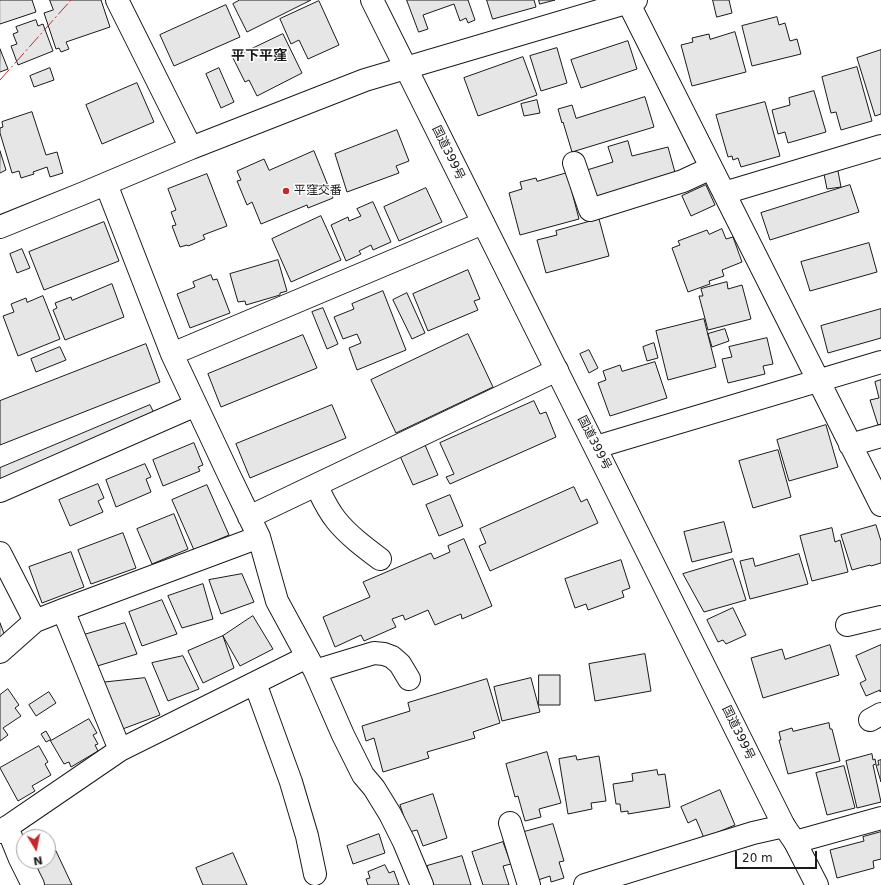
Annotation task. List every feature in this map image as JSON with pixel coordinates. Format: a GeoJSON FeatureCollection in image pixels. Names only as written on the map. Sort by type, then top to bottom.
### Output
{"type":"FeatureCollection","features":[{"type":"Feature","properties":{"kind":"main road"},"geometry":{"type":"LineString","coordinates":[[117,0],[191,148]]}},
{"type":"Feature","properties":{"kind":"main road","name":"国道399号"},"geometry":{"type":"LineString","coordinates":[[372,0],[790,834],[817,885]]}},
{"type":"Feature","properties":{"kind":"main road"},"geometry":{"type":"LineString","coordinates":[[0,227],[191,148],[364,80],[630,1],[724,193],[881,505]]}},
{"type":"Feature","properties":{"kind":"main road"},"geometry":{"type":"LineString","coordinates":[[724,193],[881,146]]}},
{"type":"Feature","properties":{"kind":"main road"},"geometry":{"type":"LineString","coordinates":[[574,164],[590,210],[683,181],[712,168]]}},
{"type":"Feature","properties":{"kind":"main road"},"geometry":{"type":"LineString","coordinates":[[106,184],[172,354],[259,537],[277,601],[311,664],[343,736],[363,775],[374,788],[390,814],[404,842],[422,885]]}},
{"type":"Feature","properties":{"kind":"main road"},"geometry":{"type":"LineString","coordinates":[[172,354],[483,223]]}},
{"type":"Feature","properties":{"kind":"main road"},"geometry":{"type":"LineString","coordinates":[[596,447],[881,362]]}},
{"type":"Feature","properties":{"kind":"main road"},"geometry":{"type":"LineString","coordinates":[[249,517],[557,370]]}},
{"type":"Feature","properties":{"kind":"main road"},"geometry":{"type":"LineString","coordinates":[[0,491],[196,405]]}},
{"type":"Feature","properties":{"kind":"main road"},"geometry":{"type":"LineString","coordinates":[[850,445],[881,436]]}},
{"type":"Feature","properties":{"kind":"main road"},"geometry":{"type":"LineString","coordinates":[[316,485],[324,503],[335,519],[352,537],[380,559]]}},
{"type":"Feature","properties":{"kind":"main road"},"geometry":{"type":"LineString","coordinates":[[0,652],[36,622],[63,610],[259,537]]}},
{"type":"Feature","properties":{"kind":"main road"},"geometry":{"type":"LineString","coordinates":[[0,553],[36,622]]}},
{"type":"Feature","properties":{"kind":"main road"},"geometry":{"type":"LineString","coordinates":[[63,610],[120,750]]}},
{"type":"Feature","properties":{"kind":"main road"},"geometry":{"type":"LineString","coordinates":[[847,625],[881,617]]}},
{"type":"Feature","properties":{"kind":"main road"},"geometry":{"type":"LineString","coordinates":[[34,885],[4,830],[120,750],[255,683],[311,664],[374,653],[384,654],[392,657],[400,664],[409,679]]}},
{"type":"Feature","properties":{"kind":"main road"},"geometry":{"type":"LineString","coordinates":[[255,683],[291,782],[307,836],[315,874]]}},
{"type":"Feature","properties":{"kind":"main road"},"geometry":{"type":"LineString","coordinates":[[585,885],[645,876],[753,833],[790,834],[881,818]]}},
{"type":"Feature","properties":{"kind":"main road"},"geometry":{"type":"LineString","coordinates":[[510,823],[529,885]]}},
{"type":"Feature","properties":{"kind":"building"},"geometry":{"type":"Polygon","coordinates":[[[0,0],[32,0],[36,12],[0,24],[0,0]]]}},
{"type":"Feature","properties":{"kind":"building"},"geometry":{"type":"Polygon","coordinates":[[[50,0],[101,0],[110,27],[66,42],[69,49],[61,52],[59,48],[56,49],[44,13],[53,10],[50,0]]]}},
{"type":"Feature","properties":{"kind":"building"},"geometry":{"type":"Polygon","coordinates":[[[240,0],[311,0],[247,32],[233,4],[240,0]]]}},
{"type":"Feature","properties":{"kind":"building"},"geometry":{"type":"Polygon","coordinates":[[[407,0],[468,0],[475,20],[468,23],[466,18],[460,21],[454,4],[423,15],[428,29],[419,32],[407,0]]]}},
{"type":"Feature","properties":{"kind":"building"},"geometry":{"type":"Polygon","coordinates":[[[487,0],[534,0],[536,7],[493,19],[487,0]]]}},
{"type":"Feature","properties":{"kind":"building"},"geometry":{"type":"Polygon","coordinates":[[[539,0],[555,0],[540,4],[539,0]]]}},
{"type":"Feature","properties":{"kind":"building"},"geometry":{"type":"Polygon","coordinates":[[[713,0],[729,0],[732,13],[717,17],[713,0]]]}},
{"type":"Feature","properties":{"kind":"building"},"geometry":{"type":"Polygon","coordinates":[[[319,1],[339,45],[308,59],[299,40],[291,44],[280,19],[319,1]]]}},
{"type":"Feature","properties":{"kind":"building"},"geometry":{"type":"Polygon","coordinates":[[[226,5],[240,37],[174,66],[160,35],[226,5]]]}},
{"type":"Feature","properties":{"kind":"building"},"geometry":{"type":"Polygon","coordinates":[[[777,17],[779,25],[785,23],[790,41],[797,39],[801,54],[752,66],[742,26],[777,17]]]}},
{"type":"Feature","properties":{"kind":"building"},"geometry":{"type":"Polygon","coordinates":[[[36,20],[38,26],[43,24],[53,51],[18,65],[11,46],[17,44],[13,34],[18,32],[16,27],[36,20]]]}},
{"type":"Feature","properties":{"kind":"building"},"geometry":{"type":"Polygon","coordinates":[[[735,32],[746,72],[692,86],[681,45],[693,42],[692,38],[709,34],[710,39],[735,32]]]}},
{"type":"Feature","properties":{"kind":"building"},"geometry":{"type":"Polygon","coordinates":[[[283,34],[302,73],[257,96],[249,80],[245,82],[233,58],[283,34]]]}},
{"type":"Feature","properties":{"kind":"building"},"geometry":{"type":"Polygon","coordinates":[[[628,41],[637,69],[581,88],[571,60],[628,41]]]}},
{"type":"Feature","properties":{"kind":"building"},"geometry":{"type":"Polygon","coordinates":[[[557,48],[567,83],[541,91],[530,56],[557,48]]]}},
{"type":"Feature","properties":{"kind":"building"},"geometry":{"type":"Polygon","coordinates":[[[0,49],[8,69],[0,72],[0,49]]]}},
{"type":"Feature","properties":{"kind":"building"},"geometry":{"type":"Polygon","coordinates":[[[881,50],[881,114],[875,116],[857,58],[881,50]]]}},
{"type":"Feature","properties":{"kind":"building"},"geometry":{"type":"Polygon","coordinates":[[[523,57],[537,95],[478,116],[464,78],[523,57]]]}},
{"type":"Feature","properties":{"kind":"building"},"geometry":{"type":"Polygon","coordinates":[[[857,67],[872,121],[841,130],[836,112],[831,113],[822,77],[857,67]]]}},
{"type":"Feature","properties":{"kind":"building"},"geometry":{"type":"Polygon","coordinates":[[[50,68],[54,80],[34,87],[30,76],[50,68]]]}},
{"type":"Feature","properties":{"kind":"building"},"geometry":{"type":"Polygon","coordinates":[[[219,68],[234,102],[221,108],[206,74],[219,68]]]}},
{"type":"Feature","properties":{"kind":"building"},"geometry":{"type":"Polygon","coordinates":[[[137,83],[154,122],[102,144],[86,105],[137,83]]]}},
{"type":"Feature","properties":{"kind":"building"},"geometry":{"type":"Polygon","coordinates":[[[814,91],[826,132],[788,143],[785,132],[778,134],[772,110],[790,105],[789,98],[814,91]]]}},
{"type":"Feature","properties":{"kind":"building"},"geometry":{"type":"Polygon","coordinates":[[[645,97],[654,127],[572,152],[558,109],[572,105],[576,118],[645,97]]]}},
{"type":"Feature","properties":{"kind":"building"},"geometry":{"type":"Polygon","coordinates":[[[537,100],[540,113],[524,116],[521,104],[537,100]]]}},
{"type":"Feature","properties":{"kind":"building"},"geometry":{"type":"Polygon","coordinates":[[[765,102],[780,156],[741,167],[738,158],[733,160],[732,156],[728,157],[716,115],[765,102]]]}},
{"type":"Feature","properties":{"kind":"building"},"geometry":{"type":"Polygon","coordinates":[[[32,112],[46,155],[57,152],[63,173],[50,177],[47,167],[33,172],[34,174],[21,178],[19,171],[12,173],[0,133],[0,128],[3,127],[2,122],[32,112]]]}},
{"type":"Feature","properties":{"kind":"building"},"geometry":{"type":"Polygon","coordinates":[[[397,130],[409,161],[396,166],[399,173],[347,192],[335,154],[397,130]]]}},
{"type":"Feature","properties":{"kind":"building"},"geometry":{"type":"Polygon","coordinates":[[[628,141],[632,156],[668,147],[676,176],[595,197],[587,170],[613,162],[608,147],[628,141]]]}},
{"type":"Feature","properties":{"kind":"building"},"geometry":{"type":"Polygon","coordinates":[[[0,151],[6,170],[0,173],[0,151]]]}},
{"type":"Feature","properties":{"kind":"building"},"geometry":{"type":"Polygon","coordinates":[[[314,151],[333,198],[308,208],[307,205],[261,224],[252,202],[247,205],[237,181],[241,180],[237,171],[264,159],[269,170],[314,151]]]}},
{"type":"Feature","properties":{"kind":"building"},"geometry":{"type":"Polygon","coordinates":[[[838,171],[841,187],[827,189],[824,174],[838,171]]]}},
{"type":"Feature","properties":{"kind":"building"},"geometry":{"type":"Polygon","coordinates":[[[567,173],[579,219],[520,235],[509,193],[522,189],[520,182],[536,178],[537,181],[567,173]]]}},
{"type":"Feature","properties":{"kind":"building"},"geometry":{"type":"Polygon","coordinates":[[[207,174],[227,226],[203,235],[205,239],[188,246],[180,247],[172,226],[176,225],[171,212],[176,210],[168,189],[207,174]]]}},
{"type":"Feature","properties":{"kind":"building"},"geometry":{"type":"Polygon","coordinates":[[[706,185],[715,205],[691,216],[682,196],[706,185]]]}},
{"type":"Feature","properties":{"kind":"building"},"geometry":{"type":"Polygon","coordinates":[[[850,185],[859,212],[770,240],[761,213],[850,185]]]}},
{"type":"Feature","properties":{"kind":"building"},"geometry":{"type":"Polygon","coordinates":[[[426,188],[442,222],[399,241],[384,207],[426,188]]]}},
{"type":"Feature","properties":{"kind":"building"},"geometry":{"type":"Polygon","coordinates":[[[373,202],[391,242],[373,250],[371,245],[359,251],[361,254],[346,261],[331,225],[348,217],[349,221],[361,216],[357,209],[373,202]]]}},
{"type":"Feature","properties":{"kind":"building"},"geometry":{"type":"Polygon","coordinates":[[[321,216],[341,260],[291,282],[272,239],[321,216]]]}},
{"type":"Feature","properties":{"kind":"building"},"geometry":{"type":"Polygon","coordinates":[[[599,219],[609,256],[546,273],[537,240],[557,235],[556,231],[599,219]]]}},
{"type":"Feature","properties":{"kind":"building"},"geometry":{"type":"Polygon","coordinates":[[[104,222],[119,261],[44,290],[29,252],[104,222]]]}},
{"type":"Feature","properties":{"kind":"building"},"geometry":{"type":"Polygon","coordinates":[[[722,229],[726,239],[733,237],[742,262],[722,270],[724,276],[709,281],[710,284],[688,292],[672,248],[680,245],[678,241],[707,230],[709,234],[722,229]]]}},
{"type":"Feature","properties":{"kind":"building"},"geometry":{"type":"Polygon","coordinates":[[[869,243],[877,272],[810,291],[801,262],[869,243]]]}},
{"type":"Feature","properties":{"kind":"building"},"geometry":{"type":"Polygon","coordinates":[[[22,249],[30,268],[17,273],[10,254],[22,249]]]}},
{"type":"Feature","properties":{"kind":"building"},"geometry":{"type":"Polygon","coordinates":[[[278,260],[287,291],[280,293],[280,295],[246,305],[245,301],[238,302],[230,274],[278,260]]]}},
{"type":"Feature","properties":{"kind":"building"},"geometry":{"type":"Polygon","coordinates":[[[468,270],[480,299],[474,301],[478,310],[428,331],[413,294],[468,270]]]}},
{"type":"Feature","properties":{"kind":"building"},"geometry":{"type":"Polygon","coordinates":[[[211,275],[213,280],[217,279],[230,313],[190,328],[177,294],[195,287],[193,282],[211,275]]]}},
{"type":"Feature","properties":{"kind":"building"},"geometry":{"type":"Polygon","coordinates":[[[727,282],[728,289],[742,285],[751,319],[708,330],[699,296],[703,296],[701,289],[727,282]]]}},
{"type":"Feature","properties":{"kind":"building"},"geometry":{"type":"Polygon","coordinates":[[[112,284],[124,317],[65,340],[53,310],[57,308],[55,303],[71,297],[72,300],[112,284]]]}},
{"type":"Feature","properties":{"kind":"building"},"geometry":{"type":"Polygon","coordinates":[[[383,291],[406,350],[357,370],[349,348],[361,343],[357,334],[343,339],[334,317],[354,309],[352,304],[383,291]]]}},
{"type":"Feature","properties":{"kind":"building"},"geometry":{"type":"Polygon","coordinates":[[[407,293],[425,333],[412,339],[393,300],[407,293]]]}},
{"type":"Feature","properties":{"kind":"building"},"geometry":{"type":"Polygon","coordinates":[[[43,296],[60,339],[18,356],[3,316],[14,312],[11,304],[26,298],[27,302],[43,296]]]}},
{"type":"Feature","properties":{"kind":"building"},"geometry":{"type":"Polygon","coordinates":[[[323,308],[338,344],[327,349],[312,312],[323,308]]]}},
{"type":"Feature","properties":{"kind":"building"},"geometry":{"type":"Polygon","coordinates":[[[881,309],[881,338],[828,353],[821,326],[881,309]]]}},
{"type":"Feature","properties":{"kind":"building"},"geometry":{"type":"Polygon","coordinates":[[[704,319],[716,367],[668,380],[656,331],[704,319]]]}},
{"type":"Feature","properties":{"kind":"building"},"geometry":{"type":"Polygon","coordinates":[[[725,329],[729,341],[712,347],[708,334],[725,329]]]}},
{"type":"Feature","properties":{"kind":"building"},"geometry":{"type":"Polygon","coordinates":[[[468,334],[493,387],[396,433],[371,380],[468,334]]]}},
{"type":"Feature","properties":{"kind":"building"},"geometry":{"type":"Polygon","coordinates":[[[303,335],[317,368],[221,407],[208,374],[303,335]]]}},
{"type":"Feature","properties":{"kind":"building"},"geometry":{"type":"Polygon","coordinates":[[[767,338],[773,364],[763,366],[765,374],[728,383],[722,359],[732,357],[729,347],[767,338]]]}},
{"type":"Feature","properties":{"kind":"building"},"geometry":{"type":"Polygon","coordinates":[[[654,343],[658,358],[647,361],[643,347],[654,343]]]}},
{"type":"Feature","properties":{"kind":"building"},"geometry":{"type":"Polygon","coordinates":[[[146,344],[160,382],[0,445],[0,401],[146,344]]]}},
{"type":"Feature","properties":{"kind":"building"},"geometry":{"type":"Polygon","coordinates":[[[60,347],[66,360],[36,372],[31,359],[60,347]]]}},
{"type":"Feature","properties":{"kind":"building"},"geometry":{"type":"Polygon","coordinates":[[[589,350],[598,368],[589,373],[580,354],[589,350]]]}},
{"type":"Feature","properties":{"kind":"building"},"geometry":{"type":"Polygon","coordinates":[[[655,362],[667,398],[610,416],[598,383],[606,380],[603,371],[620,365],[622,371],[655,362]]]}},
{"type":"Feature","properties":{"kind":"building"},"geometry":{"type":"Polygon","coordinates":[[[881,380],[881,424],[878,425],[870,400],[879,398],[875,382],[881,380]]]}},
{"type":"Feature","properties":{"kind":"building"},"geometry":{"type":"Polygon","coordinates":[[[534,401],[540,414],[546,412],[556,437],[450,484],[446,477],[454,474],[440,443],[534,401]]]}},
{"type":"Feature","properties":{"kind":"building"},"geometry":{"type":"Polygon","coordinates":[[[150,405],[154,413],[0,479],[0,468],[150,405]]]}},
{"type":"Feature","properties":{"kind":"building"},"geometry":{"type":"Polygon","coordinates":[[[332,405],[346,438],[250,478],[236,444],[332,405]]]}},
{"type":"Feature","properties":{"kind":"building"},"geometry":{"type":"Polygon","coordinates":[[[826,425],[838,467],[789,481],[777,440],[826,425]]]}},
{"type":"Feature","properties":{"kind":"building"},"geometry":{"type":"Polygon","coordinates":[[[194,443],[203,465],[198,467],[200,471],[163,486],[153,460],[194,443]]]}},
{"type":"Feature","properties":{"kind":"building"},"geometry":{"type":"Polygon","coordinates":[[[425,445],[438,475],[413,485],[400,456],[425,445]]]}},
{"type":"Feature","properties":{"kind":"building"},"geometry":{"type":"Polygon","coordinates":[[[778,450],[791,497],[753,508],[739,461],[778,450]]]}},
{"type":"Feature","properties":{"kind":"building"},"geometry":{"type":"Polygon","coordinates":[[[145,464],[151,477],[146,479],[151,492],[116,507],[106,480],[145,464]]]}},
{"type":"Feature","properties":{"kind":"building"},"geometry":{"type":"Polygon","coordinates":[[[98,484],[104,498],[98,501],[103,512],[70,526],[59,500],[98,484]]]}},
{"type":"Feature","properties":{"kind":"building"},"geometry":{"type":"Polygon","coordinates":[[[207,485],[229,535],[194,550],[172,500],[207,485]]]}},
{"type":"Feature","properties":{"kind":"building"},"geometry":{"type":"Polygon","coordinates":[[[574,487],[581,502],[587,499],[598,523],[490,571],[479,546],[486,543],[480,529],[574,487]]]}},
{"type":"Feature","properties":{"kind":"building"},"geometry":{"type":"Polygon","coordinates":[[[450,495],[463,526],[439,536],[426,505],[450,495]]]}},
{"type":"Feature","properties":{"kind":"building"},"geometry":{"type":"Polygon","coordinates":[[[174,514],[188,549],[152,564],[137,529],[174,514]]]}},
{"type":"Feature","properties":{"kind":"building"},"geometry":{"type":"Polygon","coordinates":[[[724,522],[732,552],[692,562],[684,532],[724,522]]]}},
{"type":"Feature","properties":{"kind":"building"},"geometry":{"type":"Polygon","coordinates":[[[876,525],[881,541],[881,563],[852,570],[841,535],[876,525]]]}},
{"type":"Feature","properties":{"kind":"building"},"geometry":{"type":"Polygon","coordinates":[[[832,528],[835,542],[840,540],[848,572],[812,581],[800,536],[832,528]]]}},
{"type":"Feature","properties":{"kind":"building"},"geometry":{"type":"Polygon","coordinates":[[[123,533],[136,568],[91,584],[78,550],[123,533]]]}},
{"type":"Feature","properties":{"kind":"building"},"geometry":{"type":"Polygon","coordinates":[[[464,539],[492,606],[462,619],[461,614],[435,625],[428,610],[405,620],[403,615],[392,619],[396,627],[364,641],[361,635],[335,647],[323,617],[370,597],[363,582],[431,553],[434,559],[450,552],[448,546],[464,539]]]}},
{"type":"Feature","properties":{"kind":"building"},"geometry":{"type":"Polygon","coordinates":[[[71,552],[84,587],[42,603],[29,567],[71,552]]]}},
{"type":"Feature","properties":{"kind":"building"},"geometry":{"type":"Polygon","coordinates":[[[799,554],[808,584],[750,599],[740,561],[753,558],[755,566],[799,554]]]}},
{"type":"Feature","properties":{"kind":"building"},"geometry":{"type":"Polygon","coordinates":[[[733,559],[746,600],[704,612],[683,574],[733,559]]]}},
{"type":"Feature","properties":{"kind":"building"},"geometry":{"type":"Polygon","coordinates":[[[621,560],[630,588],[622,591],[624,597],[588,610],[586,604],[575,608],[565,579],[621,560]]]}},
{"type":"Feature","properties":{"kind":"building"},"geometry":{"type":"Polygon","coordinates":[[[242,574],[254,602],[221,614],[209,580],[242,574]]]}},
{"type":"Feature","properties":{"kind":"building"},"geometry":{"type":"Polygon","coordinates":[[[203,584],[213,619],[182,628],[168,596],[203,584]]]}},
{"type":"Feature","properties":{"kind":"building"},"geometry":{"type":"Polygon","coordinates":[[[162,600],[177,634],[142,646],[129,612],[162,600]]]}},
{"type":"Feature","properties":{"kind":"building"},"geometry":{"type":"Polygon","coordinates":[[[733,608],[746,635],[726,644],[723,640],[718,642],[707,620],[733,608]]]}},
{"type":"Feature","properties":{"kind":"building"},"geometry":{"type":"Polygon","coordinates":[[[253,616],[273,649],[240,666],[223,636],[253,616]]]}},
{"type":"Feature","properties":{"kind":"building"},"geometry":{"type":"Polygon","coordinates":[[[0,623],[5,636],[0,638],[0,623]]]}},
{"type":"Feature","properties":{"kind":"building"},"geometry":{"type":"Polygon","coordinates":[[[125,623],[137,654],[94,667],[80,636],[125,623]]]}},
{"type":"Feature","properties":{"kind":"building"},"geometry":{"type":"Polygon","coordinates":[[[223,636],[234,668],[203,683],[188,651],[223,636]]]}},
{"type":"Feature","properties":{"kind":"building"},"geometry":{"type":"Polygon","coordinates":[[[830,645],[839,675],[763,698],[751,658],[782,649],[785,659],[830,645]]]}},
{"type":"Feature","properties":{"kind":"building"},"geometry":{"type":"Polygon","coordinates":[[[881,645],[881,691],[880,692],[880,690],[866,696],[860,683],[866,680],[856,656],[881,645]]]}},
{"type":"Feature","properties":{"kind":"building"},"geometry":{"type":"Polygon","coordinates":[[[645,654],[651,691],[595,701],[589,664],[645,654]]]}},
{"type":"Feature","properties":{"kind":"building"},"geometry":{"type":"Polygon","coordinates":[[[183,656],[199,689],[168,701],[152,663],[183,656]]]}},
{"type":"Feature","properties":{"kind":"building"},"geometry":{"type":"Polygon","coordinates":[[[539,675],[560,675],[560,705],[539,705],[539,675]]]}},
{"type":"Feature","properties":{"kind":"building"},"geometry":{"type":"Polygon","coordinates":[[[145,678],[160,715],[120,730],[99,683],[145,678]]]}},
{"type":"Feature","properties":{"kind":"building"},"geometry":{"type":"Polygon","coordinates":[[[531,678],[540,712],[502,721],[494,687],[531,678]]]}},
{"type":"Feature","properties":{"kind":"building"},"geometry":{"type":"Polygon","coordinates":[[[487,679],[500,723],[473,732],[475,738],[427,752],[429,758],[383,772],[374,738],[366,741],[362,726],[410,711],[408,703],[487,679]]]}},
{"type":"Feature","properties":{"kind":"building"},"geometry":{"type":"Polygon","coordinates":[[[8,689],[19,705],[15,708],[21,716],[3,728],[8,735],[0,741],[0,695],[8,689]]]}},
{"type":"Feature","properties":{"kind":"building"},"geometry":{"type":"Polygon","coordinates":[[[49,692],[56,703],[36,716],[29,705],[49,692]]]}},
{"type":"Feature","properties":{"kind":"building"},"geometry":{"type":"Polygon","coordinates":[[[89,719],[97,733],[93,735],[98,744],[95,745],[98,751],[71,767],[69,762],[64,764],[50,740],[46,742],[41,734],[46,731],[51,740],[89,719]]]}},
{"type":"Feature","properties":{"kind":"building"},"geometry":{"type":"Polygon","coordinates":[[[829,723],[830,729],[832,729],[840,761],[788,774],[779,740],[781,740],[779,732],[792,728],[793,731],[829,723]]]}},
{"type":"Feature","properties":{"kind":"building"},"geometry":{"type":"Polygon","coordinates":[[[39,746],[48,762],[45,764],[51,775],[32,786],[35,791],[18,801],[0,768],[39,746]]]}},
{"type":"Feature","properties":{"kind":"building"},"geometry":{"type":"Polygon","coordinates":[[[547,752],[561,803],[539,809],[541,817],[525,821],[518,796],[515,797],[506,764],[547,752]]]}},
{"type":"Feature","properties":{"kind":"building"},"geometry":{"type":"Polygon","coordinates":[[[872,754],[873,760],[875,759],[876,764],[873,765],[881,802],[857,808],[846,761],[872,754]]]}},
{"type":"Feature","properties":{"kind":"building"},"geometry":{"type":"Polygon","coordinates":[[[576,756],[577,760],[599,756],[606,801],[591,803],[592,809],[568,814],[559,759],[576,756]]]}},
{"type":"Feature","properties":{"kind":"building"},"geometry":{"type":"Polygon","coordinates":[[[881,760],[881,782],[876,765],[879,765],[878,761],[881,760]]]}},
{"type":"Feature","properties":{"kind":"building"},"geometry":{"type":"Polygon","coordinates":[[[844,766],[855,808],[827,815],[816,773],[844,766]]]}},
{"type":"Feature","properties":{"kind":"building"},"geometry":{"type":"Polygon","coordinates":[[[657,770],[658,775],[665,774],[670,807],[628,814],[628,811],[621,812],[620,804],[616,804],[613,784],[633,781],[632,774],[657,770]]]}},
{"type":"Feature","properties":{"kind":"building"},"geometry":{"type":"Polygon","coordinates":[[[720,790],[735,825],[704,838],[696,819],[688,823],[681,807],[720,790]]]}},
{"type":"Feature","properties":{"kind":"building"},"geometry":{"type":"Polygon","coordinates":[[[433,794],[447,838],[423,846],[417,830],[409,832],[400,805],[433,794]]]}},
{"type":"Feature","properties":{"kind":"building"},"geometry":{"type":"Polygon","coordinates":[[[553,824],[564,861],[559,862],[564,878],[551,882],[550,876],[538,880],[524,832],[553,824]]]}},
{"type":"Feature","properties":{"kind":"building"},"geometry":{"type":"Polygon","coordinates":[[[881,832],[881,859],[873,861],[874,868],[837,878],[830,850],[864,841],[863,837],[881,832]]]}},
{"type":"Feature","properties":{"kind":"building"},"geometry":{"type":"Polygon","coordinates":[[[379,834],[385,853],[353,864],[347,846],[379,834]]]}},
{"type":"Feature","properties":{"kind":"building"},"geometry":{"type":"Polygon","coordinates":[[[503,842],[511,864],[503,866],[509,885],[483,885],[472,852],[503,842]]]}},
{"type":"Feature","properties":{"kind":"building"},"geometry":{"type":"Polygon","coordinates":[[[56,851],[72,885],[44,885],[36,869],[56,869],[56,851]]]}},
{"type":"Feature","properties":{"kind":"building"},"geometry":{"type":"Polygon","coordinates":[[[233,853],[247,885],[203,885],[196,868],[233,853]]]}},
{"type":"Feature","properties":{"kind":"building"},"geometry":{"type":"Polygon","coordinates":[[[462,856],[471,885],[433,885],[427,866],[462,856]]]}},
{"type":"Feature","properties":{"kind":"building"},"geometry":{"type":"Polygon","coordinates":[[[385,865],[389,873],[394,871],[399,885],[368,885],[366,879],[370,878],[368,872],[385,865]]]}},
{"type":"Feature","properties":{"kind":"power"},"geometry":{"type":"LineString","coordinates":[[0,80],[71,0]]}},
{"type":"Feature","properties":{"kind":"place","name":"平窪交番"},"geometry":{"type":"Point","coordinates":[286,191]}},
{"type":"Feature","properties":{"kind":"district","name":"平下平窪"},"geometry":{"type":"Point","coordinates":[259,56]}}]}
